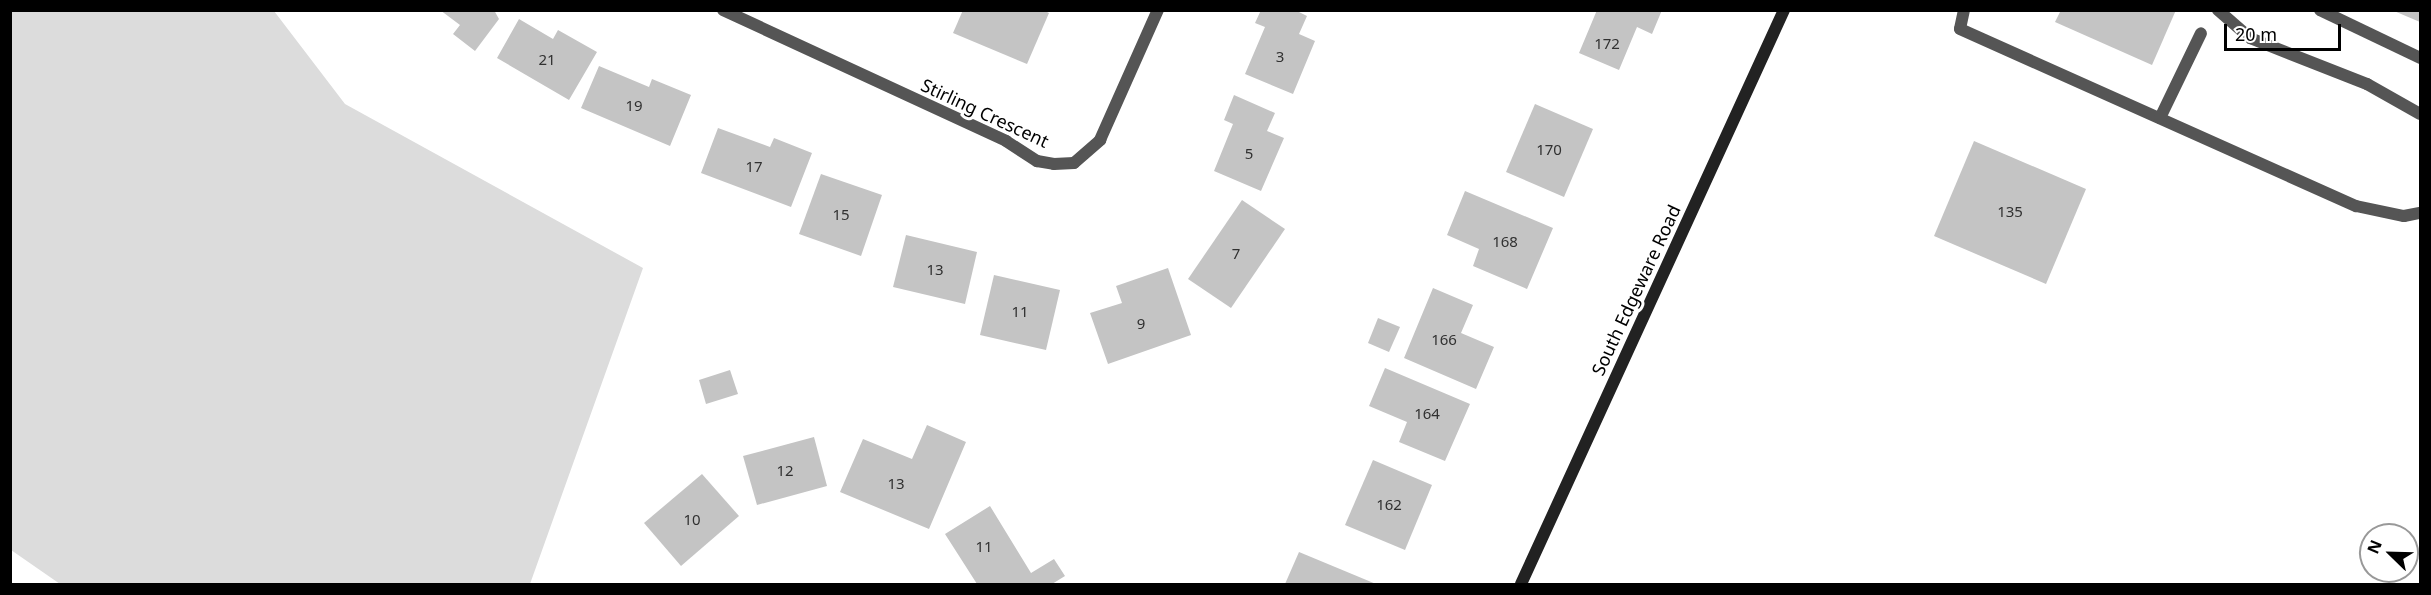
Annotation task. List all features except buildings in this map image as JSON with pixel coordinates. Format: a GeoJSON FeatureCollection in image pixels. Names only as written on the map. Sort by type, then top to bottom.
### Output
{"type":"FeatureCollection","features":[{"type":"Feature","properties":{"kind":"main road","name":"South Edgeware Road"},"geometry":{"type":"LineString","coordinates":[[1521,585],[1784,10]]}},
{"type":"Feature","properties":{"kind":"street","name":"Stirling Crescent"},"geometry":{"type":"LineString","coordinates":[[723,10],[1006,141],[1037,161],[1054,164],[1074,163],[1100,140],[1158,10]]}},
{"type":"Feature","properties":{"kind":"street"},"geometry":{"type":"LineString","coordinates":[[1964,10],[1960,29],[2356,206],[2404,216],[2421,213]]}},
{"type":"Feature","properties":{"kind":"street"},"geometry":{"type":"LineString","coordinates":[[2218,10],[2250,38],[2367,84],[2421,114]]}},
{"type":"Feature","properties":{"kind":"street"},"geometry":{"type":"LineString","coordinates":[[2324,12],[2421,58]]}},
{"type":"Feature","properties":{"kind":"street"},"geometry":{"type":"LineString","coordinates":[[2160,118],[2201,33]]}},
{"type":"Feature","properties":{"kind":"shaded area"},"geometry":{"type":"Polygon","coordinates":[[[11,10],[274,11],[345,104],[643,268],[530,584],[60,584],[11,550],[11,10]]]}}]}
